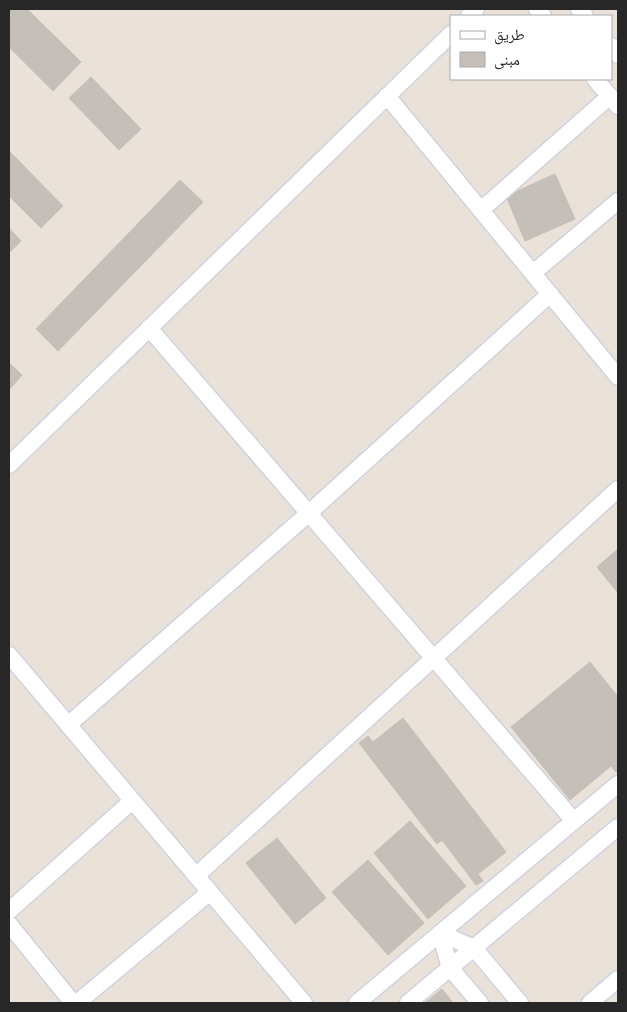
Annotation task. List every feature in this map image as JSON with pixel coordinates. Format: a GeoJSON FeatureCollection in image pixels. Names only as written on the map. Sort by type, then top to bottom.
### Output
{"type":"FeatureCollection","features":[{"type":"Feature","properties":{"kind":"street"},"geometry":{"type":"LineString","coordinates":[[9,465],[450,35]]}},
{"type":"Feature","properties":{"kind":"street"},"geometry":{"type":"LineString","coordinates":[[481,210],[614,101],[596,80]]}},
{"type":"Feature","properties":{"kind":"street"},"geometry":{"type":"LineString","coordinates":[[387,96],[618,376]]}},
{"type":"Feature","properties":{"kind":"street"},"geometry":{"type":"LineString","coordinates":[[533,273],[618,201]]}},
{"type":"Feature","properties":{"kind":"street"},"geometry":{"type":"LineString","coordinates":[[68,725],[309,513],[550,294]]}},
{"type":"Feature","properties":{"kind":"street"},"geometry":{"type":"LineString","coordinates":[[149,328],[574,821]]}},
{"type":"Feature","properties":{"kind":"street"},"geometry":{"type":"LineString","coordinates":[[196,876],[618,489]]}},
{"type":"Feature","properties":{"kind":"street"},"geometry":{"type":"LineString","coordinates":[[9,655],[304,1003]]}},
{"type":"Feature","properties":{"kind":"street"},"geometry":{"type":"LineString","coordinates":[[357,1003],[618,784]]}},
{"type":"Feature","properties":{"kind":"street"},"geometry":{"type":"LineString","coordinates":[[9,911],[132,801]]}},
{"type":"Feature","properties":{"kind":"street"},"geometry":{"type":"LineString","coordinates":[[408,1003],[618,827]]}},
{"type":"Feature","properties":{"kind":"street"},"geometry":{"type":"LineString","coordinates":[[9,924],[68,1001],[210,892]]}},
{"type":"Feature","properties":{"kind":"street"},"geometry":{"type":"LineString","coordinates":[[440,933],[474,948],[520,1003]]}},
{"type":"Feature","properties":{"kind":"street"},"geometry":{"type":"LineString","coordinates":[[440,933],[450,968],[480,1003]]}},
{"type":"Feature","properties":{"kind":"street"},"geometry":{"type":"LineString","coordinates":[[590,1003],[618,978]]}},
{"type":"Feature","properties":{"kind":"building"},"geometry":{"type":"Polygon","coordinates":[[[9,9],[27,9],[81,62],[53,91],[9,47],[9,9]]]}},
{"type":"Feature","properties":{"kind":"building"},"geometry":{"type":"Polygon","coordinates":[[[91,77],[141,129],[119,150],[69,98],[91,77]]]}},
{"type":"Feature","properties":{"kind":"building"},"geometry":{"type":"Polygon","coordinates":[[[9,151],[63,206],[41,228],[9,196],[9,151]]]}},
{"type":"Feature","properties":{"kind":"building"},"geometry":{"type":"Polygon","coordinates":[[[555,174],[575,219],[525,241],[506,196],[555,174]]]}},
{"type":"Feature","properties":{"kind":"building"},"geometry":{"type":"Polygon","coordinates":[[[180,180],[203,202],[58,351],[36,329],[180,180]]]}},
{"type":"Feature","properties":{"kind":"building"},"geometry":{"type":"Polygon","coordinates":[[[9,228],[21,241],[9,253],[9,228]]]}},
{"type":"Feature","properties":{"kind":"building"},"geometry":{"type":"Polygon","coordinates":[[[9,363],[22,375],[9,390],[9,363]]]}},
{"type":"Feature","properties":{"kind":"building"},"geometry":{"type":"Polygon","coordinates":[[[618,549],[618,593],[597,567],[618,549]]]}},
{"type":"Feature","properties":{"kind":"building"},"geometry":{"type":"Polygon","coordinates":[[[590,662],[618,697],[618,771],[616,772],[611,766],[570,800],[511,727],[590,662]]]}},
{"type":"Feature","properties":{"kind":"building"},"geometry":{"type":"Polygon","coordinates":[[[403,718],[506,852],[478,874],[483,881],[476,885],[442,840],[437,844],[359,743],[368,736],[373,742],[403,718]]]}},
{"type":"Feature","properties":{"kind":"building"},"geometry":{"type":"Polygon","coordinates":[[[410,821],[466,886],[428,919],[374,853],[410,821]]]}},
{"type":"Feature","properties":{"kind":"building"},"geometry":{"type":"Polygon","coordinates":[[[277,838],[326,898],[295,924],[246,863],[277,838]]]}},
{"type":"Feature","properties":{"kind":"building"},"geometry":{"type":"Polygon","coordinates":[[[368,860],[424,923],[388,955],[332,892],[368,860]]]}},
{"type":"Feature","properties":{"kind":"building"},"geometry":{"type":"Polygon","coordinates":[[[442,989],[453,1003],[425,1003],[442,989]]]}}]}
